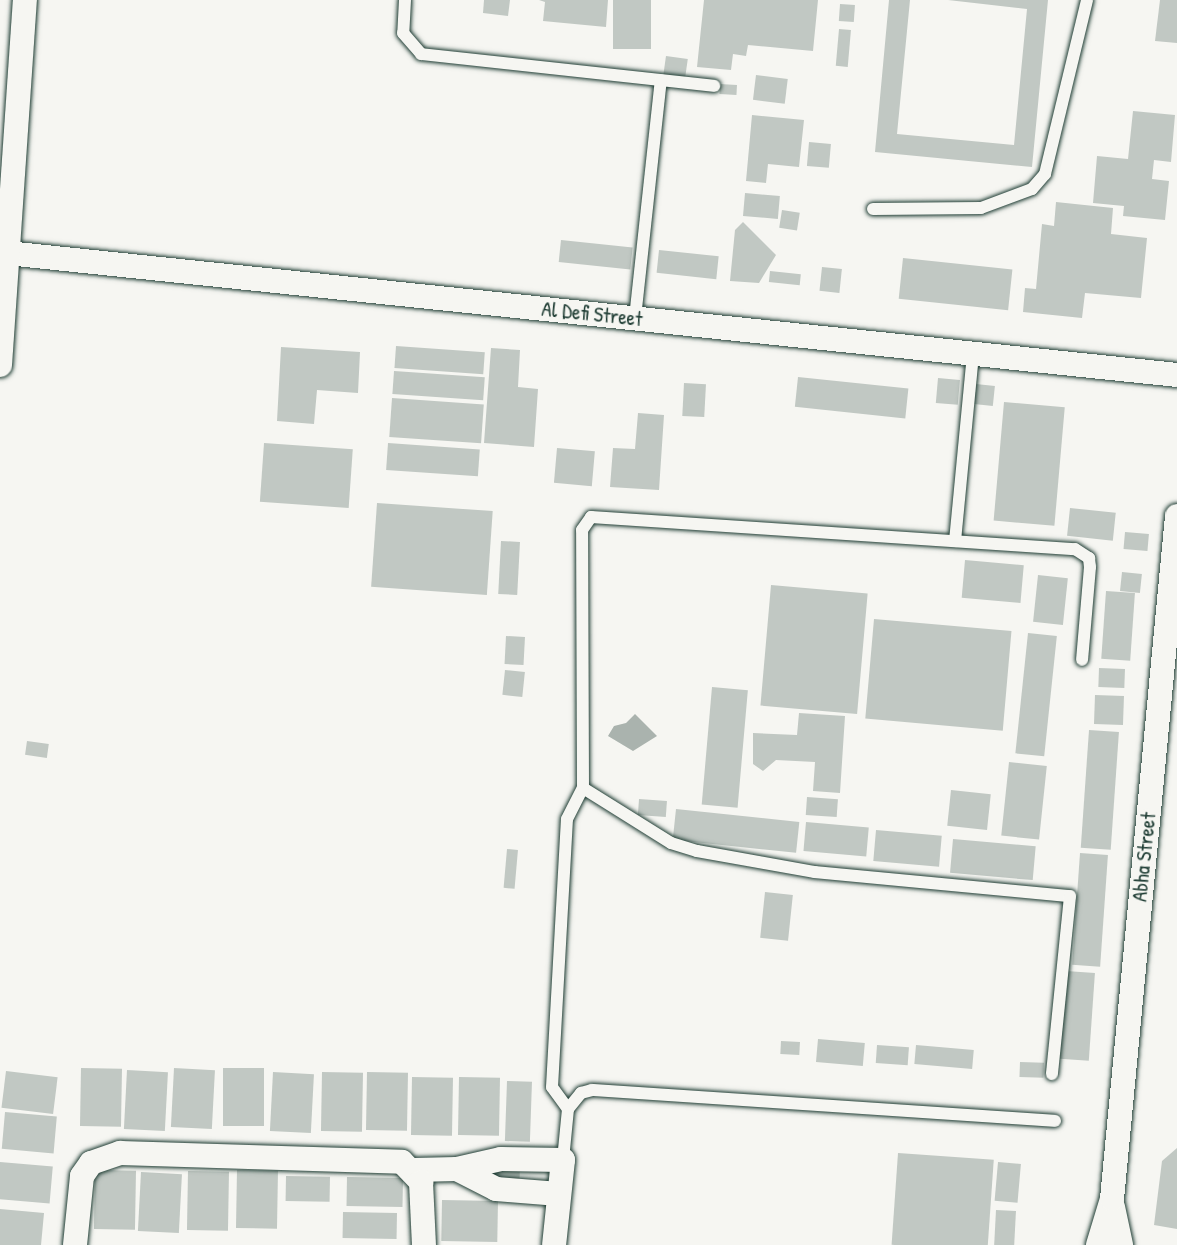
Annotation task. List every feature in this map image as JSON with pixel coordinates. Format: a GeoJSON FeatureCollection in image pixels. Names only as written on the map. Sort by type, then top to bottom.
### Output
{"type":"FeatureCollection","features":[{"type":"Feature","properties":{"kind":"street"},"geometry":{"type":"LineString","coordinates":[[0,365],[25,0]]}},
{"type":"Feature","properties":{"kind":"street","name":"Al Defi Street"},"geometry":{"type":"LineString","coordinates":[[7,253],[1177,375]]}},
{"type":"Feature","properties":{"kind":"street","name":"Abha Street"},"geometry":{"type":"LineString","coordinates":[[1098,1245],[1112,1199],[1177,516]]}},
{"type":"Feature","properties":{"kind":"street"},"geometry":{"type":"LineString","coordinates":[[75,1245],[82,1176],[104,1156],[387,1160],[414,1170],[457,1169],[501,1159],[563,1160],[554,1245]]}},
{"type":"Feature","properties":{"kind":"street"},"geometry":{"type":"LineString","coordinates":[[457,1169],[496,1189],[559,1194]]}},
{"type":"Feature","properties":{"kind":"street"},"geometry":{"type":"LineString","coordinates":[[414,1170],[421,1182],[424,1245]]}},
{"type":"Feature","properties":{"kind":"street","name":"Abha Street"},"geometry":{"type":"LineString","coordinates":[[1112,1199],[1121,1245]]}},
{"type":"Feature","properties":{"kind":"lane"},"geometry":{"type":"LineString","coordinates":[[405,0],[403,33],[421,54],[714,86]]}},
{"type":"Feature","properties":{"kind":"lane"},"geometry":{"type":"LineString","coordinates":[[873,209],[981,208],[1032,189],[1045,174],[1087,0]]}},
{"type":"Feature","properties":{"kind":"lane"},"geometry":{"type":"LineString","coordinates":[[635,318],[661,80]]}},
{"type":"Feature","properties":{"kind":"lane"},"geometry":{"type":"LineString","coordinates":[[955,541],[973,354]]}},
{"type":"Feature","properties":{"kind":"lane"},"geometry":{"type":"LineString","coordinates":[[568,1109],[552,1087],[567,819],[583,788],[582,530],[591,517],[1083,552],[1090,567],[1082,660]]}},
{"type":"Feature","properties":{"kind":"lane"},"geometry":{"type":"LineString","coordinates":[[583,788],[671,843],[697,851],[815,872],[1070,896],[1052,1074]]}},
{"type":"Feature","properties":{"kind":"lane"},"geometry":{"type":"LineString","coordinates":[[563,1160],[568,1109],[581,1093],[592,1090],[1055,1121]]}},
{"type":"Feature","properties":{"kind":"shaded area"},"geometry":{"type":"Polygon","coordinates":[[[635,714],[657,736],[633,751],[608,736],[614,726],[626,723],[635,714]]]}},
{"type":"Feature","properties":{"kind":"building"},"geometry":{"type":"Polygon","coordinates":[[[484,0],[510,0],[508,16],[483,13],[484,0]]]}},
{"type":"Feature","properties":{"kind":"building"},"geometry":{"type":"Polygon","coordinates":[[[539,0],[608,0],[606,27],[543,21],[545,2],[539,0]]]}},
{"type":"Feature","properties":{"kind":"building"},"geometry":{"type":"Polygon","coordinates":[[[613,0],[651,0],[651,49],[613,49],[613,0]]]}},
{"type":"Feature","properties":{"kind":"building"},"geometry":{"type":"Polygon","coordinates":[[[704,0],[818,0],[813,51],[748,45],[746,56],[733,54],[731,70],[697,67],[704,0]]]}},
{"type":"Feature","properties":{"kind":"building"},"geometry":{"type":"Polygon","coordinates":[[[889,0],[910,0],[897,134],[1014,145],[1027,9],[948,0],[1048,0],[1032,167],[875,152],[889,0]]]}},
{"type":"Feature","properties":{"kind":"building"},"geometry":{"type":"Polygon","coordinates":[[[1160,0],[1177,0],[1177,43],[1155,41],[1160,0]]]}},
{"type":"Feature","properties":{"kind":"building"},"geometry":{"type":"Polygon","coordinates":[[[840,4],[855,5],[854,22],[839,21],[840,4]]]}},
{"type":"Feature","properties":{"kind":"building"},"geometry":{"type":"Polygon","coordinates":[[[839,29],[851,30],[848,67],[836,66],[839,29]]]}},
{"type":"Feature","properties":{"kind":"building"},"geometry":{"type":"Polygon","coordinates":[[[666,56],[688,59],[685,79],[663,76],[666,56]]]}},
{"type":"Feature","properties":{"kind":"building"},"geometry":{"type":"Polygon","coordinates":[[[756,75],[788,79],[785,104],[753,100],[756,75]]]}},
{"type":"Feature","properties":{"kind":"building"},"geometry":{"type":"Polygon","coordinates":[[[720,84],[737,85],[736,95],[719,94],[720,84]]]}},
{"type":"Feature","properties":{"kind":"building"},"geometry":{"type":"Polygon","coordinates":[[[1133,111],[1175,115],[1171,162],[1154,160],[1152,179],[1169,181],[1165,220],[1123,216],[1124,206],[1093,203],[1097,156],[1128,159],[1133,111]]]}},
{"type":"Feature","properties":{"kind":"building"},"geometry":{"type":"Polygon","coordinates":[[[752,115],[804,120],[799,167],[768,164],[766,183],[746,181],[752,115]]]}},
{"type":"Feature","properties":{"kind":"building"},"geometry":{"type":"Polygon","coordinates":[[[809,142],[831,144],[829,168],[807,166],[809,142]]]}},
{"type":"Feature","properties":{"kind":"building"},"geometry":{"type":"Polygon","coordinates":[[[745,193],[780,196],[778,219],[743,216],[745,193]]]}},
{"type":"Feature","properties":{"kind":"building"},"geometry":{"type":"Polygon","coordinates":[[[1056,202],[1113,208],[1111,234],[1147,238],[1141,298],[1085,293],[1082,318],[1023,312],[1025,288],[1036,289],[1042,224],[1054,226],[1056,202]]]}},
{"type":"Feature","properties":{"kind":"building"},"geometry":{"type":"Polygon","coordinates":[[[782,210],[800,213],[797,231],[779,228],[782,210]]]}},
{"type":"Feature","properties":{"kind":"building"},"geometry":{"type":"Polygon","coordinates":[[[743,222],[776,255],[759,283],[730,281],[735,230],[743,222]]]}},
{"type":"Feature","properties":{"kind":"building"},"geometry":{"type":"Polygon","coordinates":[[[561,240],[633,248],[630,269],[559,262],[561,240]]]}},
{"type":"Feature","properties":{"kind":"building"},"geometry":{"type":"Polygon","coordinates":[[[659,250],[719,256],[716,279],[657,273],[659,250]]]}},
{"type":"Feature","properties":{"kind":"building"},"geometry":{"type":"Polygon","coordinates":[[[903,258],[1012,269],[1008,310],[899,299],[903,258]]]}},
{"type":"Feature","properties":{"kind":"building"},"geometry":{"type":"Polygon","coordinates":[[[822,267],[842,269],[839,293],[819,291],[822,267]]]}},
{"type":"Feature","properties":{"kind":"building"},"geometry":{"type":"Polygon","coordinates":[[[770,271],[801,274],[800,285],[769,282],[770,271]]]}},
{"type":"Feature","properties":{"kind":"building"},"geometry":{"type":"Polygon","coordinates":[[[396,346],[485,352],[483,374],[394,368],[396,346]]]}},
{"type":"Feature","properties":{"kind":"building"},"geometry":{"type":"Polygon","coordinates":[[[281,347],[360,352],[358,393],[317,390],[314,424],[277,421],[281,347]]]}},
{"type":"Feature","properties":{"kind":"building"},"geometry":{"type":"Polygon","coordinates":[[[491,348],[520,350],[518,387],[538,389],[534,447],[484,443],[491,348]]]}},
{"type":"Feature","properties":{"kind":"building"},"geometry":{"type":"Polygon","coordinates":[[[394,371],[485,377],[483,400],[392,394],[394,371]]]}},
{"type":"Feature","properties":{"kind":"building"},"geometry":{"type":"Polygon","coordinates":[[[798,377],[908,389],[905,418],[795,407],[798,377]]]}},
{"type":"Feature","properties":{"kind":"building"},"geometry":{"type":"Polygon","coordinates":[[[938,378],[960,380],[958,405],[936,403],[938,378]]]}},
{"type":"Feature","properties":{"kind":"building"},"geometry":{"type":"Polygon","coordinates":[[[684,383],[706,384],[704,417],[682,416],[684,383]]]}},
{"type":"Feature","properties":{"kind":"building"},"geometry":{"type":"Polygon","coordinates":[[[976,384],[995,386],[993,406],[974,404],[976,384]]]}},
{"type":"Feature","properties":{"kind":"building"},"geometry":{"type":"Polygon","coordinates":[[[392,398],[484,404],[481,443],[389,437],[392,398]]]}},
{"type":"Feature","properties":{"kind":"building"},"geometry":{"type":"Polygon","coordinates":[[[1004,402],[1065,407],[1054,526],[994,521],[1004,402]]]}},
{"type":"Feature","properties":{"kind":"building"},"geometry":{"type":"Polygon","coordinates":[[[638,413],[664,415],[659,490],[610,487],[613,448],[635,449],[638,413]]]}},
{"type":"Feature","properties":{"kind":"building"},"geometry":{"type":"Polygon","coordinates":[[[264,443],[353,449],[349,508],[260,502],[264,443]]]}},
{"type":"Feature","properties":{"kind":"building"},"geometry":{"type":"Polygon","coordinates":[[[388,443],[480,449],[478,476],[386,470],[388,443]]]}},
{"type":"Feature","properties":{"kind":"building"},"geometry":{"type":"Polygon","coordinates":[[[557,448],[595,451],[592,486],[554,483],[557,448]]]}},
{"type":"Feature","properties":{"kind":"building"},"geometry":{"type":"Polygon","coordinates":[[[377,503],[493,511],[487,595],[371,587],[377,503]]]}},
{"type":"Feature","properties":{"kind":"building"},"geometry":{"type":"Polygon","coordinates":[[[1070,508],[1116,513],[1113,541],[1067,536],[1070,508]]]}},
{"type":"Feature","properties":{"kind":"building"},"geometry":{"type":"Polygon","coordinates":[[[1125,532],[1149,534],[1147,551],[1124,549],[1125,532]]]}},
{"type":"Feature","properties":{"kind":"building"},"geometry":{"type":"Polygon","coordinates":[[[501,541],[520,542],[517,595],[498,594],[501,541]]]}},
{"type":"Feature","properties":{"kind":"building"},"geometry":{"type":"Polygon","coordinates":[[[965,560],[1024,565],[1020,603],[962,598],[965,560]]]}},
{"type":"Feature","properties":{"kind":"building"},"geometry":{"type":"Polygon","coordinates":[[[1122,572],[1142,574],[1140,593],[1120,591],[1122,572]]]}},
{"type":"Feature","properties":{"kind":"building"},"geometry":{"type":"Polygon","coordinates":[[[1038,575],[1068,578],[1063,625],[1033,622],[1038,575]]]}},
{"type":"Feature","properties":{"kind":"building"},"geometry":{"type":"Polygon","coordinates":[[[771,585],[868,593],[857,714],[760,706],[771,585]]]}},
{"type":"Feature","properties":{"kind":"building"},"geometry":{"type":"Polygon","coordinates":[[[1106,591],[1135,593],[1130,661],[1101,659],[1106,591]]]}},
{"type":"Feature","properties":{"kind":"building"},"geometry":{"type":"Polygon","coordinates":[[[874,619],[1011,631],[1003,731],[865,719],[874,619]]]}},
{"type":"Feature","properties":{"kind":"building"},"geometry":{"type":"Polygon","coordinates":[[[1028,633],[1057,636],[1044,756],[1015,753],[1028,633]]]}},
{"type":"Feature","properties":{"kind":"building"},"geometry":{"type":"Polygon","coordinates":[[[506,636],[525,637],[524,665],[505,664],[506,636]]]}},
{"type":"Feature","properties":{"kind":"building"},"geometry":{"type":"Polygon","coordinates":[[[1099,668],[1125,669],[1124,688],[1098,687],[1099,668]]]}},
{"type":"Feature","properties":{"kind":"building"},"geometry":{"type":"Polygon","coordinates":[[[505,670],[525,672],[522,697],[502,695],[505,670]]]}},
{"type":"Feature","properties":{"kind":"building"},"geometry":{"type":"Polygon","coordinates":[[[712,687],[748,690],[738,808],[702,805],[712,687]]]}},
{"type":"Feature","properties":{"kind":"building"},"geometry":{"type":"Polygon","coordinates":[[[1095,695],[1124,696],[1123,725],[1094,724],[1095,695]]]}},
{"type":"Feature","properties":{"kind":"building"},"geometry":{"type":"Polygon","coordinates":[[[799,713],[845,716],[840,793],[813,791],[815,762],[776,760],[763,771],[753,764],[753,733],[797,735],[799,713]]]}},
{"type":"Feature","properties":{"kind":"building"},"geometry":{"type":"Polygon","coordinates":[[[1089,730],[1119,732],[1111,850],[1081,848],[1089,730]]]}},
{"type":"Feature","properties":{"kind":"building"},"geometry":{"type":"Polygon","coordinates":[[[27,741],[49,744],[47,758],[25,755],[27,741]]]}},
{"type":"Feature","properties":{"kind":"building"},"geometry":{"type":"Polygon","coordinates":[[[1009,762],[1047,766],[1039,840],[1001,836],[1009,762]]]}},
{"type":"Feature","properties":{"kind":"building"},"geometry":{"type":"Polygon","coordinates":[[[951,790],[991,794],[987,830],[947,826],[951,790]]]}},
{"type":"Feature","properties":{"kind":"building"},"geometry":{"type":"Polygon","coordinates":[[[807,797],[838,799],[837,817],[806,815],[807,797]]]}},
{"type":"Feature","properties":{"kind":"building"},"geometry":{"type":"Polygon","coordinates":[[[639,799],[667,801],[666,817],[638,815],[639,799]]]}},
{"type":"Feature","properties":{"kind":"building"},"geometry":{"type":"Polygon","coordinates":[[[676,809],[799,822],[796,853],[673,840],[676,809]]]}},
{"type":"Feature","properties":{"kind":"building"},"geometry":{"type":"Polygon","coordinates":[[[806,822],[869,827],[866,856],[803,851],[806,822]]]}},
{"type":"Feature","properties":{"kind":"building"},"geometry":{"type":"Polygon","coordinates":[[[876,830],[942,836],[939,867],[873,861],[876,830]]]}},
{"type":"Feature","properties":{"kind":"building"},"geometry":{"type":"Polygon","coordinates":[[[953,839],[1036,846],[1033,880],[950,873],[953,839]]]}},
{"type":"Feature","properties":{"kind":"building"},"geometry":{"type":"Polygon","coordinates":[[[507,849],[518,850],[515,889],[504,888],[507,849]]]}},
{"type":"Feature","properties":{"kind":"building"},"geometry":{"type":"Polygon","coordinates":[[[1080,853],[1108,855],[1100,967],[1072,965],[1080,853]]]}},
{"type":"Feature","properties":{"kind":"building"},"geometry":{"type":"Polygon","coordinates":[[[765,892],[793,895],[788,941],[760,938],[765,892]]]}},
{"type":"Feature","properties":{"kind":"building"},"geometry":{"type":"Polygon","coordinates":[[[1066,971],[1095,973],[1089,1061],[1060,1059],[1066,971]]]}},
{"type":"Feature","properties":{"kind":"building"},"geometry":{"type":"Polygon","coordinates":[[[818,1039],[865,1043],[863,1066],[816,1062],[818,1039]]]}},
{"type":"Feature","properties":{"kind":"building"},"geometry":{"type":"Polygon","coordinates":[[[781,1041],[800,1042],[799,1055],[780,1054],[781,1041]]]}},
{"type":"Feature","properties":{"kind":"building"},"geometry":{"type":"Polygon","coordinates":[[[877,1045],[909,1047],[908,1065],[876,1063],[877,1045]]]}},
{"type":"Feature","properties":{"kind":"building"},"geometry":{"type":"Polygon","coordinates":[[[916,1045],[974,1050],[972,1069],[914,1064],[916,1045]]]}},
{"type":"Feature","properties":{"kind":"building"},"geometry":{"type":"Polygon","coordinates":[[[1020,1062],[1044,1063],[1043,1078],[1019,1077],[1020,1062]]]}},
{"type":"Feature","properties":{"kind":"building"},"geometry":{"type":"Polygon","coordinates":[[[81,1068],[122,1069],[121,1127],[80,1126],[81,1068]]]}},
{"type":"Feature","properties":{"kind":"building"},"geometry":{"type":"Polygon","coordinates":[[[174,1068],[215,1070],[212,1129],[171,1127],[174,1068]]]}},
{"type":"Feature","properties":{"kind":"building"},"geometry":{"type":"Polygon","coordinates":[[[223,1068],[264,1068],[264,1126],[223,1126],[223,1068]]]}},
{"type":"Feature","properties":{"kind":"building"},"geometry":{"type":"Polygon","coordinates":[[[127,1070],[168,1072],[165,1131],[124,1129],[127,1070]]]}},
{"type":"Feature","properties":{"kind":"building"},"geometry":{"type":"Polygon","coordinates":[[[6,1071],[58,1077],[53,1114],[1,1108],[6,1071]]]}},
{"type":"Feature","properties":{"kind":"building"},"geometry":{"type":"Polygon","coordinates":[[[273,1072],[314,1074],[311,1133],[270,1131],[273,1072]]]}},
{"type":"Feature","properties":{"kind":"building"},"geometry":{"type":"Polygon","coordinates":[[[322,1072],[363,1073],[362,1132],[321,1131],[322,1072]]]}},
{"type":"Feature","properties":{"kind":"building"},"geometry":{"type":"Polygon","coordinates":[[[367,1072],[408,1073],[407,1131],[366,1130],[367,1072]]]}},
{"type":"Feature","properties":{"kind":"building"},"geometry":{"type":"Polygon","coordinates":[[[412,1077],[453,1078],[452,1136],[411,1135],[412,1077]]]}},
{"type":"Feature","properties":{"kind":"building"},"geometry":{"type":"Polygon","coordinates":[[[459,1077],[500,1078],[499,1136],[458,1135],[459,1077]]]}},
{"type":"Feature","properties":{"kind":"building"},"geometry":{"type":"Polygon","coordinates":[[[507,1081],[532,1082],[530,1142],[505,1141],[507,1081]]]}},
{"type":"Feature","properties":{"kind":"building"},"geometry":{"type":"Polygon","coordinates":[[[5,1112],[57,1117],[54,1153],[2,1149],[5,1112]]]}},
{"type":"Feature","properties":{"kind":"building"},"geometry":{"type":"Polygon","coordinates":[[[1177,1148],[1177,1229],[1154,1225],[1162,1161],[1177,1148]]]}},
{"type":"Feature","properties":{"kind":"building"},"geometry":{"type":"Polygon","coordinates":[[[898,1153],[994,1160],[988,1245],[892,1245],[898,1153]]]}},
{"type":"Feature","properties":{"kind":"building"},"geometry":{"type":"Polygon","coordinates":[[[0,1162],[53,1167],[50,1203],[0,1199],[0,1162]]]}},
{"type":"Feature","properties":{"kind":"building"},"geometry":{"type":"Polygon","coordinates":[[[998,1162],[1021,1164],[1018,1203],[995,1201],[998,1162]]]}},
{"type":"Feature","properties":{"kind":"building"},"geometry":{"type":"Polygon","coordinates":[[[493,1166],[520,1167],[519,1182],[492,1181],[493,1166]]]}},
{"type":"Feature","properties":{"kind":"building"},"geometry":{"type":"Polygon","coordinates":[[[95,1170],[136,1171],[135,1230],[94,1229],[95,1170]]]}},
{"type":"Feature","properties":{"kind":"building"},"geometry":{"type":"Polygon","coordinates":[[[237,1170],[278,1171],[277,1229],[236,1228],[237,1170]]]}},
{"type":"Feature","properties":{"kind":"building"},"geometry":{"type":"Polygon","coordinates":[[[188,1171],[229,1172],[228,1231],[187,1230],[188,1171]]]}},
{"type":"Feature","properties":{"kind":"building"},"geometry":{"type":"Polygon","coordinates":[[[141,1172],[182,1174],[179,1233],[138,1231],[141,1172]]]}},
{"type":"Feature","properties":{"kind":"building"},"geometry":{"type":"Polygon","coordinates":[[[286,1176],[330,1177],[330,1202],[286,1201],[286,1176]]]}},
{"type":"Feature","properties":{"kind":"building"},"geometry":{"type":"Polygon","coordinates":[[[347,1177],[403,1178],[402,1207],[346,1206],[347,1177]]]}},
{"type":"Feature","properties":{"kind":"building"},"geometry":{"type":"Polygon","coordinates":[[[442,1200],[498,1201],[497,1242],[441,1241],[442,1200]]]}},
{"type":"Feature","properties":{"kind":"building"},"geometry":{"type":"Polygon","coordinates":[[[0,1209],[44,1213],[41,1245],[0,1245],[0,1209]]]}},
{"type":"Feature","properties":{"kind":"building"},"geometry":{"type":"Polygon","coordinates":[[[996,1210],[1016,1211],[1014,1245],[994,1245],[996,1210]]]}},
{"type":"Feature","properties":{"kind":"building"},"geometry":{"type":"Polygon","coordinates":[[[343,1212],[397,1213],[397,1239],[343,1238],[343,1212]]]}}]}
